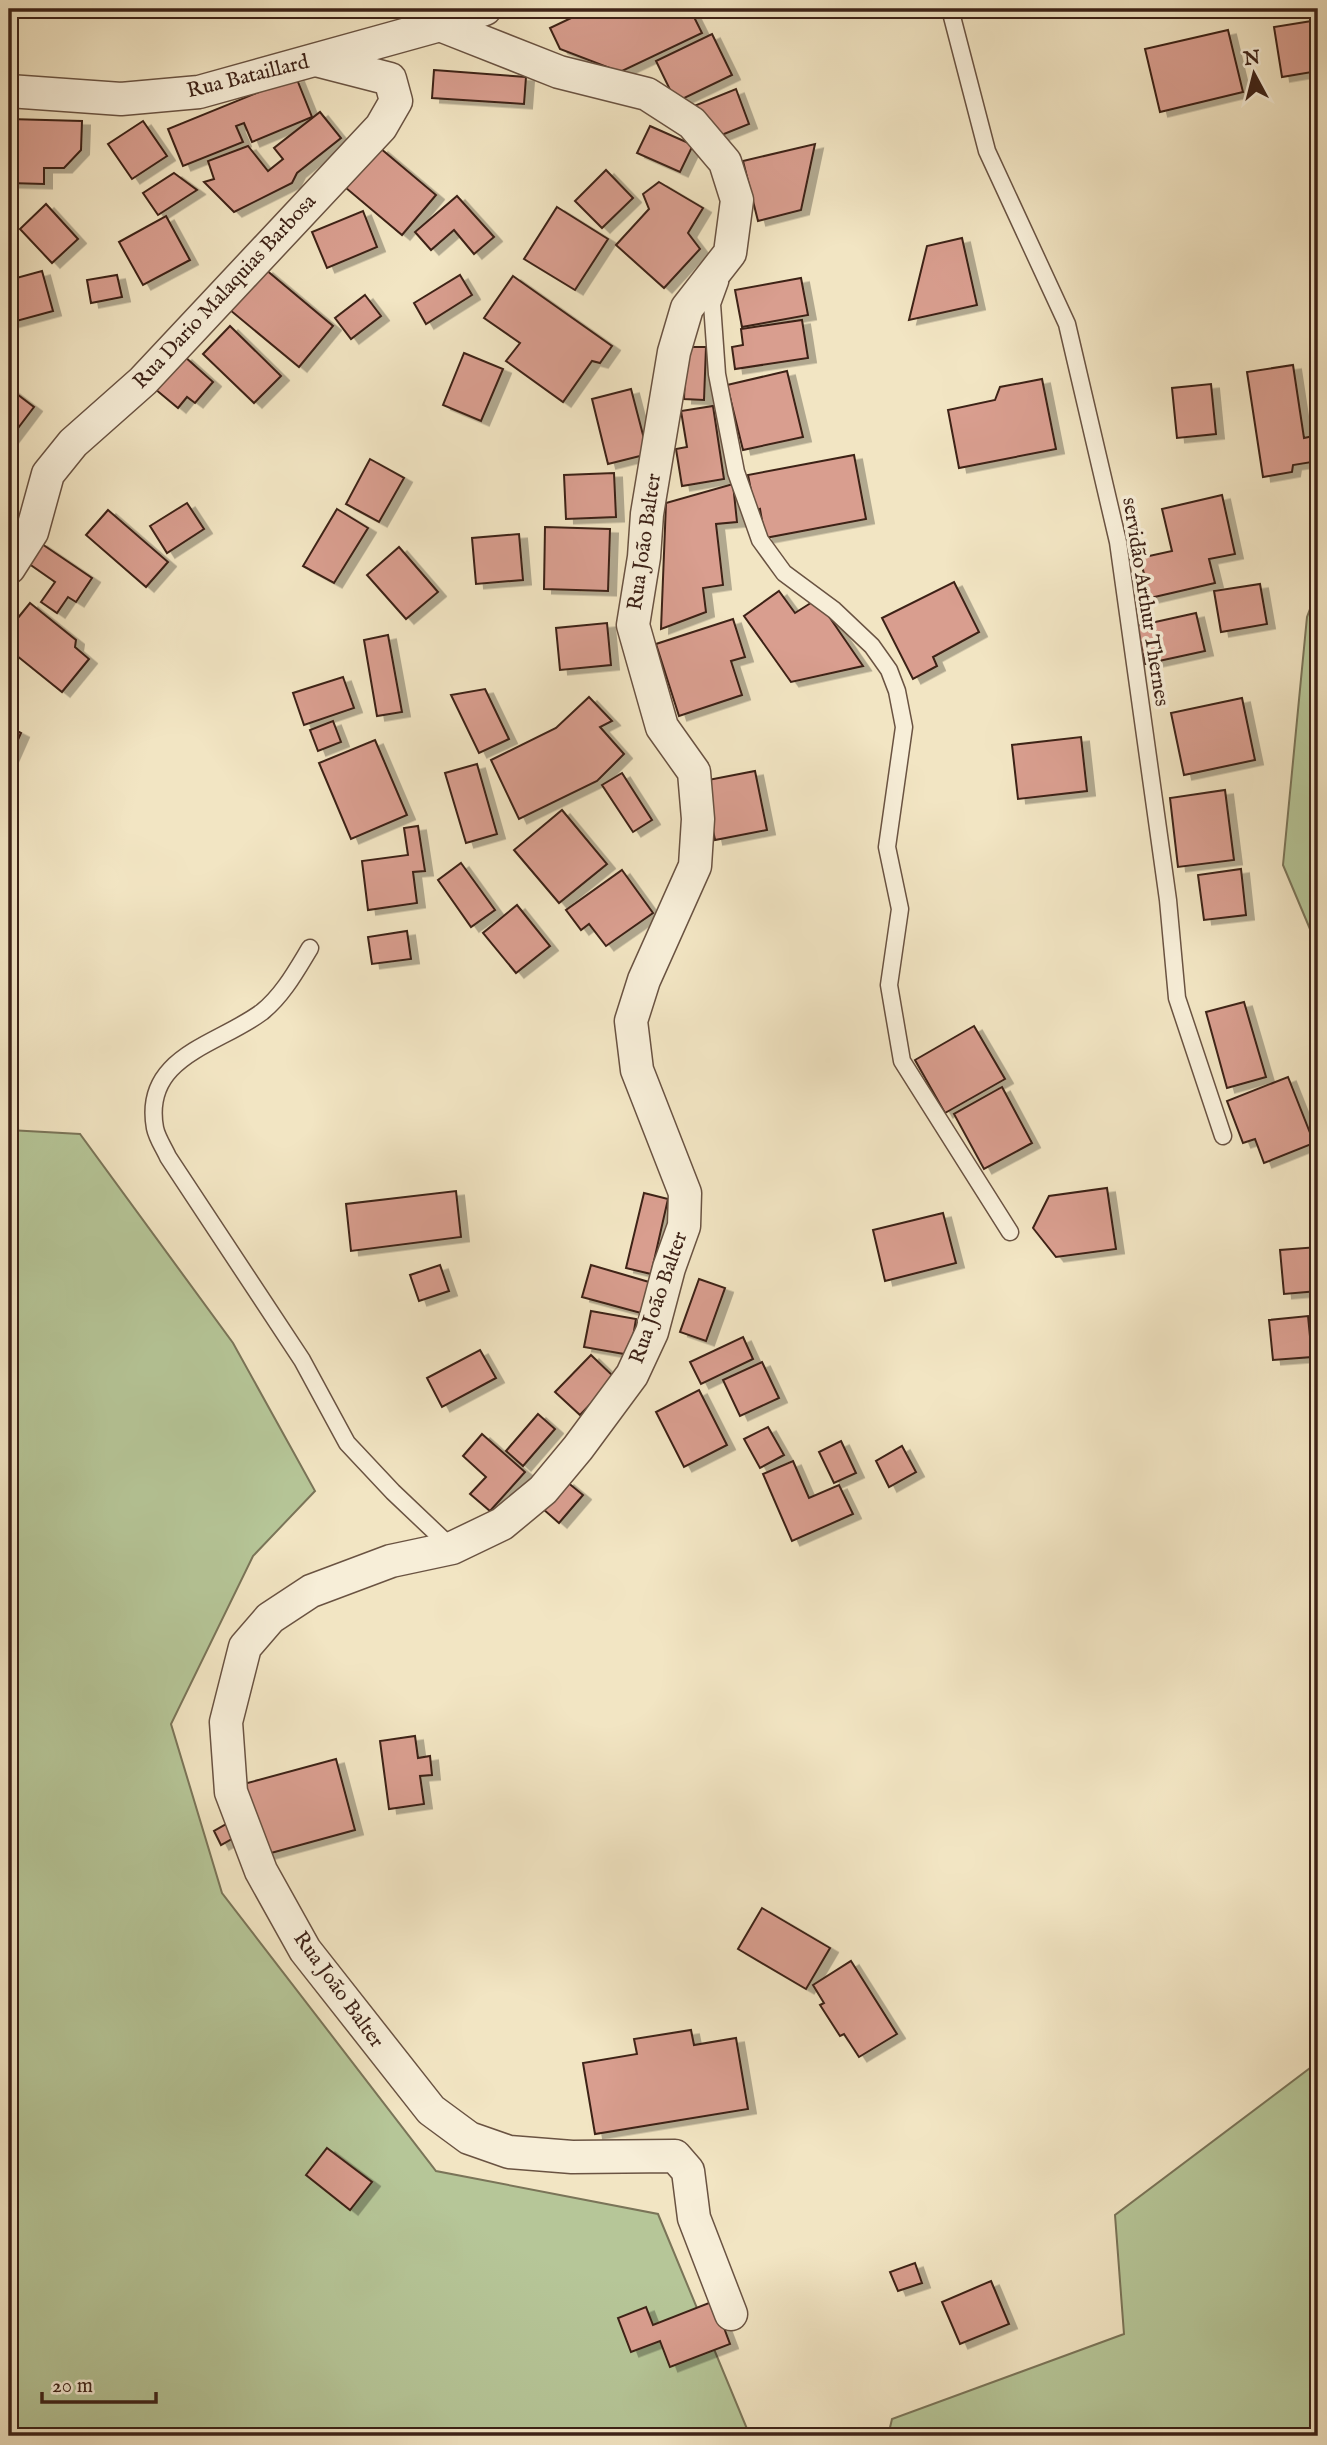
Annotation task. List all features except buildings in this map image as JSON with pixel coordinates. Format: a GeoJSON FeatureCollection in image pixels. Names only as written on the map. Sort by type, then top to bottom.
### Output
{"type":"FeatureCollection","features":[{"type":"Feature","properties":{"kind":"street","name":"Rua Bataillard"},"geometry":{"type":"LineString","coordinates":[[9,91],[121,99],[199,92],[485,9]]}},
{"type":"Feature","properties":{"kind":"street"},"geometry":{"type":"LineString","coordinates":[[440,24],[559,72],[647,94],[692,123],[725,162],[737,200],[730,253]]}},
{"type":"Feature","properties":{"kind":"street","name":"Rua Dario Malaquias Barbosa"},"geometry":{"type":"LineString","coordinates":[[9,568],[32,532],[48,474],[73,443],[143,381],[381,127],[396,101],[390,79],[316,60]]}},
{"type":"Feature","properties":{"kind":"street","name":"Rua João Balter"},"geometry":{"type":"LineString","coordinates":[[730,253],[687,308],[674,352],[647,514],[644,557],[633,625],[662,727],[694,772],[698,819],[695,866],[644,980],[631,1021],[638,1070],[685,1193],[684,1226],[669,1268],[652,1332],[632,1375],[578,1448],[543,1490],[502,1524],[452,1548],[391,1561],[311,1591],[270,1618],[245,1647],[226,1722],[231,1792],[261,1871],[305,1950],[431,2110],[469,2138],[509,2151],[572,2157],[675,2156],[688,2171],[694,2218],[732,2314]]}},
{"type":"Feature","properties":{"kind":"lane","name":"servidão Arthur Thernes"},"geometry":{"type":"LineString","coordinates":[[950,9],[987,151],[1067,324],[1118,542],[1168,900],[1177,998],[1223,1136]]}},
{"type":"Feature","properties":{"kind":"lane"},"geometry":{"type":"LineString","coordinates":[[730,253],[712,304],[717,374],[736,471],[752,521],[760,540],[784,573],[834,610],[872,646],[889,670],[897,691],[904,727],[887,847],[900,909],[889,985],[902,1061],[1010,1232]]}},
{"type":"Feature","properties":{"kind":"lane"},"geometry":{"type":"LineString","coordinates":[[310,948],[285,989],[264,1010],[237,1029],[185,1055],[161,1078],[155,1104],[155,1129],[168,1157],[302,1360],[347,1443],[393,1492],[452,1548]]}},
{"type":"Feature","properties":{"kind":"green space"},"geometry":{"type":"Polygon","coordinates":[[[1318,588],[1318,948],[1283,865],[1307,617],[1318,588]]]}},
{"type":"Feature","properties":{"kind":"green space"},"geometry":{"type":"Polygon","coordinates":[[[9,1130],[80,1134],[233,1343],[315,1491],[253,1556],[171,1724],[222,1893],[436,2171],[658,2214],[750,2436],[9,2436],[9,1130]]]}},
{"type":"Feature","properties":{"kind":"green space"},"geometry":{"type":"Polygon","coordinates":[[[1318,2062],[1318,2436],[888,2436],[892,2419],[1124,2334],[1115,2215],[1318,2062]]]}}]}
